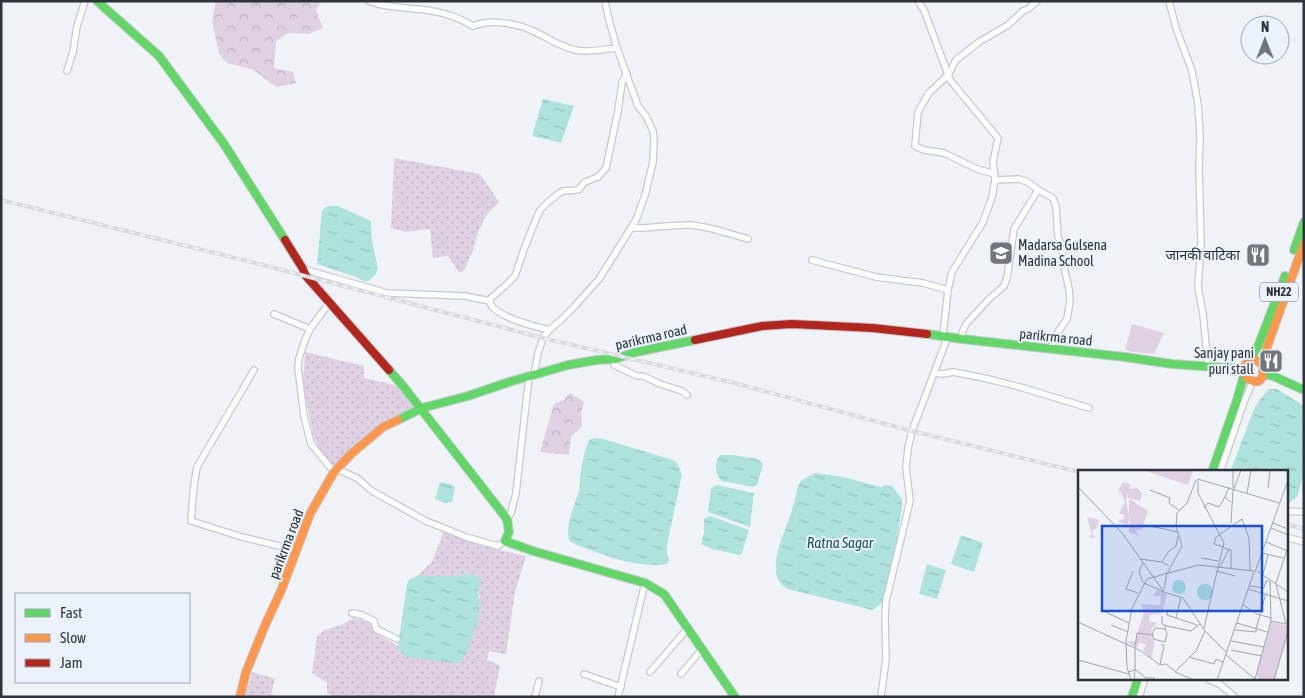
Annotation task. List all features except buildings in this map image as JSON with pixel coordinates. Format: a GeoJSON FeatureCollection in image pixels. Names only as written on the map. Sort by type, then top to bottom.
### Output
{"type":"FeatureCollection","features":[{"type":"Feature","properties":{"kind":"main road"},"geometry":{"type":"LineString","coordinates":[[97,1],[159,56],[224,144],[304,269],[306,276],[422,408],[508,520],[509,532],[505,541],[533,551],[645,583],[664,594],[735,697]]}},
{"type":"Feature","properties":{"kind":"main road","name":"NH22"},"geometry":{"type":"LineString","coordinates":[[1213,470],[1238,400],[1246,363],[1250,360],[1259,344],[1304,222]]}},
{"type":"Feature","properties":{"kind":"main road","name":"NH22"},"geometry":{"type":"LineString","coordinates":[[1264,374],[1263,365],[1267,347],[1304,243]]}},
{"type":"Feature","properties":{"kind":"main road","name":"parikrma road"},"geometry":{"type":"LineString","coordinates":[[240,697],[246,672],[281,591],[310,514],[336,470],[351,454],[383,427],[422,408],[568,365],[615,359],[636,352],[762,326],[783,324],[866,327],[1172,364],[1208,366],[1243,372]]}},
{"type":"Feature","properties":{"kind":"main road"},"geometry":{"type":"LineString","coordinates":[[1250,360],[1257,361],[1263,365]]}},
{"type":"Feature","properties":{"kind":"main road"},"geometry":{"type":"LineString","coordinates":[[1243,372],[1249,380],[1258,380],[1264,374],[1304,390]]}},
{"type":"Feature","properties":{"kind":"main road"},"geometry":{"type":"LineString","coordinates":[[1132,697],[1138,680]]}},
{"type":"Feature","properties":{"kind":"street"},"geometry":{"type":"LineString","coordinates":[[66,71],[73,52],[77,26],[85,1]]}},
{"type":"Feature","properties":{"kind":"street"},"geometry":{"type":"LineString","coordinates":[[369,1],[387,7],[432,11],[464,21],[473,26],[500,23],[518,26],[532,30],[556,44],[583,52],[617,48]]}},
{"type":"Feature","properties":{"kind":"street"},"geometry":{"type":"LineString","coordinates":[[508,520],[516,493],[531,376],[544,338],[549,330],[574,307],[599,279],[636,220],[645,195],[652,162],[654,139],[650,123],[638,106],[617,48],[605,1]]}},
{"type":"Feature","properties":{"kind":"street"},"geometry":{"type":"LineString","coordinates":[[881,697],[886,658],[886,601],[910,501],[906,466],[908,448],[946,336],[948,290],[952,272],[983,222],[992,197],[995,177],[993,162],[998,138],[950,80],[924,10],[918,1]]}},
{"type":"Feature","properties":{"kind":"street"},"geometry":{"type":"LineString","coordinates":[[1037,1],[1008,25],[979,42],[956,60],[948,76],[929,93],[918,112],[915,146],[920,149],[944,152],[995,177],[1028,182],[1053,198],[1070,301],[1067,319],[1053,339],[1050,349]]}},
{"type":"Feature","properties":{"kind":"street"},"geometry":{"type":"LineString","coordinates":[[1168,1],[1192,71],[1198,104],[1201,242],[1198,287],[1203,314],[1208,366]]}},
{"type":"Feature","properties":{"kind":"street"},"geometry":{"type":"LineString","coordinates":[[490,300],[515,276],[538,214],[547,202],[563,191],[578,190],[585,182],[598,177],[606,168],[622,82],[627,74]]}},
{"type":"Feature","properties":{"kind":"street"},"geometry":{"type":"LineString","coordinates":[[962,339],[962,333],[966,324],[1004,286],[1007,278],[1014,228],[1038,190]]}},
{"type":"Feature","properties":{"kind":"street"},"geometry":{"type":"LineString","coordinates":[[631,228],[692,224],[748,239]]}},
{"type":"Feature","properties":{"kind":"street"},"geometry":{"type":"LineString","coordinates":[[812,260],[876,277],[923,283],[948,290]]}},
{"type":"Feature","properties":{"kind":"street"},"geometry":{"type":"LineString","coordinates":[[304,269],[387,294],[466,296],[490,300]]}},
{"type":"Feature","properties":{"kind":"street"},"geometry":{"type":"LineString","coordinates":[[490,300],[491,305],[496,310],[507,316],[526,324],[549,330]]}},
{"type":"Feature","properties":{"kind":"street"},"geometry":{"type":"LineString","coordinates":[[330,302],[310,329],[299,358],[298,368],[304,416],[311,444],[336,470],[356,478],[372,491],[426,521],[466,537],[498,546],[505,541]]}},
{"type":"Feature","properties":{"kind":"street"},"geometry":{"type":"LineString","coordinates":[[274,314],[310,329]]}},
{"type":"Feature","properties":{"kind":"street"},"geometry":{"type":"LineString","coordinates":[[615,359],[614,365],[622,370],[637,376],[643,376],[682,391],[687,395]]}},
{"type":"Feature","properties":{"kind":"street"},"geometry":{"type":"LineString","coordinates":[[254,370],[197,467],[191,521],[242,537],[296,550]]}},
{"type":"Feature","properties":{"kind":"street"},"geometry":{"type":"LineString","coordinates":[[934,373],[953,372],[984,378],[1089,408]]}},
{"type":"Feature","properties":{"kind":"street"},"geometry":{"type":"LineString","coordinates":[[1221,470],[1253,381]]}},
{"type":"Feature","properties":{"kind":"street"},"geometry":{"type":"LineString","coordinates":[[1288,511],[1304,512]]}},
{"type":"Feature","properties":{"kind":"street"},"geometry":{"type":"LineString","coordinates":[[1288,538],[1304,542]]}},
{"type":"Feature","properties":{"kind":"street"},"geometry":{"type":"LineString","coordinates":[[618,697],[645,583]]}},
{"type":"Feature","properties":{"kind":"street"},"geometry":{"type":"LineString","coordinates":[[352,613],[362,615],[374,621],[376,629],[397,639]]}},
{"type":"Feature","properties":{"kind":"street"},"geometry":{"type":"LineString","coordinates":[[650,672],[688,628]]}},
{"type":"Feature","properties":{"kind":"street"},"geometry":{"type":"LineString","coordinates":[[681,674],[702,649]]}},
{"type":"Feature","properties":{"kind":"street"},"geometry":{"type":"LineString","coordinates":[[584,674],[621,687]]}},
{"type":"Feature","properties":{"kind":"street"},"geometry":{"type":"LineString","coordinates":[[1139,697],[1145,680]]}},
{"type":"Feature","properties":{"kind":"street"},"geometry":{"type":"LineString","coordinates":[[1210,680],[1221,685],[1234,697]]}},
{"type":"Feature","properties":{"kind":"street"},"geometry":{"type":"LineString","coordinates":[[535,697],[539,681]]}},
{"type":"Feature","properties":{"kind":"green space"},"geometry":{"type":"Polygon","coordinates":[[[216,1],[333,1],[321,2],[316,10],[323,28],[309,34],[288,33],[276,41],[274,68],[293,72],[296,83],[277,87],[254,70],[227,63],[219,54],[212,21],[216,1]]]}},
{"type":"Feature","properties":{"kind":"green space"},"geometry":{"type":"Polygon","coordinates":[[[394,158],[480,174],[499,202],[486,216],[464,271],[459,272],[448,256],[433,258],[430,229],[406,232],[391,228],[394,158]]]}},
{"type":"Feature","properties":{"kind":"green space"},"geometry":{"type":"Polygon","coordinates":[[[1132,324],[1164,333],[1154,354],[1125,350],[1132,324]]]}},
{"type":"Feature","properties":{"kind":"green space"},"geometry":{"type":"Polygon","coordinates":[[[305,352],[364,366],[364,378],[395,385],[417,408],[385,420],[362,438],[334,467],[326,459],[314,439],[303,384],[305,352]]]}},
{"type":"Feature","properties":{"kind":"green space"},"geometry":{"type":"Polygon","coordinates":[[[570,393],[584,402],[581,414],[582,426],[571,437],[569,455],[540,452],[554,404],[564,400],[570,393]]]}},
{"type":"Feature","properties":{"kind":"green space"},"geometry":{"type":"Polygon","coordinates":[[[445,528],[494,549],[526,556],[515,592],[506,654],[489,651],[487,660],[500,665],[494,697],[333,697],[327,692],[327,683],[312,673],[317,637],[324,630],[342,625],[353,618],[360,619],[372,624],[374,632],[398,646],[399,650],[480,598],[471,574],[417,576],[432,562],[445,528]]]}},
{"type":"Feature","properties":{"kind":"green space"},"geometry":{"type":"Polygon","coordinates":[[[252,672],[275,679],[271,694],[281,697],[245,697],[252,672]]]}},
{"type":"Feature","properties":{"kind":"water"},"geometry":{"type":"Polygon","coordinates":[[[543,99],[574,106],[561,143],[532,136],[543,99]]]}},
{"type":"Feature","properties":{"kind":"water"},"geometry":{"type":"Polygon","coordinates":[[[328,206],[338,206],[371,221],[372,241],[378,269],[370,280],[365,282],[356,277],[317,264],[322,211],[328,206]]]}},
{"type":"Feature","properties":{"kind":"water"},"geometry":{"type":"Polygon","coordinates":[[[1269,389],[1277,389],[1304,406],[1304,474],[1297,497],[1288,504],[1288,470],[1231,470],[1254,409],[1269,389]]]}},
{"type":"Feature","properties":{"kind":"water"},"geometry":{"type":"Polygon","coordinates":[[[595,438],[673,460],[677,463],[682,474],[667,545],[669,560],[667,564],[644,565],[632,563],[576,545],[569,540],[569,521],[579,490],[585,452],[590,439],[595,438]]]}},
{"type":"Feature","properties":{"kind":"water"},"geometry":{"type":"Polygon","coordinates":[[[720,455],[758,459],[763,464],[757,485],[753,487],[722,481],[718,476],[716,468],[720,455]]]}},
{"type":"Feature","properties":{"kind":"water","name":"Ratna Sagar"},"geometry":{"type":"Polygon","coordinates":[[[815,473],[843,477],[881,487],[886,485],[892,486],[902,499],[894,557],[885,595],[881,604],[872,610],[788,589],[780,583],[776,574],[778,552],[798,486],[802,480],[815,473]]]}},
{"type":"Feature","properties":{"kind":"water"},"geometry":{"type":"Polygon","coordinates":[[[440,482],[451,484],[455,487],[452,502],[445,503],[435,499],[440,482]]]}},
{"type":"Feature","properties":{"kind":"water"},"geometry":{"type":"Polygon","coordinates":[[[717,485],[754,493],[750,527],[708,512],[711,489],[717,485]]]}},
{"type":"Feature","properties":{"kind":"water"},"geometry":{"type":"Polygon","coordinates":[[[710,516],[749,530],[740,555],[712,549],[701,544],[704,532],[704,519],[710,516]]]}},
{"type":"Feature","properties":{"kind":"water"},"geometry":{"type":"Polygon","coordinates":[[[961,535],[983,543],[974,572],[951,564],[961,535]]]}},
{"type":"Feature","properties":{"kind":"water"},"geometry":{"type":"Polygon","coordinates":[[[927,564],[946,570],[937,599],[919,594],[927,564]]]}},
{"type":"Feature","properties":{"kind":"water"},"geometry":{"type":"Polygon","coordinates":[[[471,574],[479,577],[481,585],[478,589],[479,610],[472,639],[463,659],[452,663],[406,657],[399,650],[398,646],[409,581],[417,576],[471,574]]]}},
{"type":"Feature","properties":{"kind":"railway"},"geometry":{"type":"LineString","coordinates":[[1,200],[259,264],[543,338],[734,383],[912,431],[1078,472]]}},
{"type":"Feature","properties":{"kind":"railway"},"geometry":{"type":"LineString","coordinates":[[1288,525],[1304,529]]}},
{"type":"Feature","properties":{"kind":"traffic: fast"},"geometry":{"type":"LineString","coordinates":[[97,1],[159,56],[224,144],[285,240]]}},
{"type":"Feature","properties":{"kind":"traffic: fast"},"geometry":{"type":"LineString","coordinates":[[1294,250],[1304,222]]}},
{"type":"Feature","properties":{"kind":"traffic: fast"},"geometry":{"type":"LineString","coordinates":[[1250,360],[1259,344],[1285,276]]}},
{"type":"Feature","properties":{"kind":"traffic: fast"},"geometry":{"type":"LineString","coordinates":[[927,334],[1172,364],[1243,369]]}},
{"type":"Feature","properties":{"kind":"traffic: fast"},"geometry":{"type":"LineString","coordinates":[[398,420],[422,408],[568,365],[615,359],[636,352],[695,340]]}},
{"type":"Feature","properties":{"kind":"traffic: fast"},"geometry":{"type":"LineString","coordinates":[[389,370],[507,519],[509,532],[505,541],[533,551],[645,583],[664,594],[735,697]]}},
{"type":"Feature","properties":{"kind":"traffic: fast"},"geometry":{"type":"LineString","coordinates":[[1264,374],[1304,390]]}},
{"type":"Feature","properties":{"kind":"traffic: fast"},"geometry":{"type":"LineString","coordinates":[[1213,470],[1244,375]]}},
{"type":"Feature","properties":{"kind":"traffic: fast"},"geometry":{"type":"LineString","coordinates":[[1132,697],[1138,680]]}},
{"type":"Feature","properties":{"kind":"traffic: slow"},"geometry":{"type":"LineString","coordinates":[[1263,365],[1256,360],[1248,361],[1243,369],[1245,375],[1253,381],[1260,380],[1261,378],[1267,347],[1304,243]]}},
{"type":"Feature","properties":{"kind":"traffic: slow"},"geometry":{"type":"LineString","coordinates":[[240,697],[246,672],[281,591],[310,514],[334,472],[351,454],[383,427],[398,420]]}},
{"type":"Feature","properties":{"kind":"traffic: jam"},"geometry":{"type":"LineString","coordinates":[[285,240],[306,276],[389,370]]}},
{"type":"Feature","properties":{"kind":"traffic: jam"},"geometry":{"type":"LineString","coordinates":[[695,340],[762,326],[792,324],[873,328],[927,334]]}},
{"type":"Feature","properties":{"kind":"place","name":"Madarsa Gulsena Madina School"},"geometry":{"type":"Point","coordinates":[1001,253]}},
{"type":"Feature","properties":{"kind":"place","name":"जानकी वाटिका"},"geometry":{"type":"Point","coordinates":[1258,255]}},
{"type":"Feature","properties":{"kind":"place","name":"Sanjay pani puri stall"},"geometry":{"type":"Point","coordinates":[1271,361]}}]}
